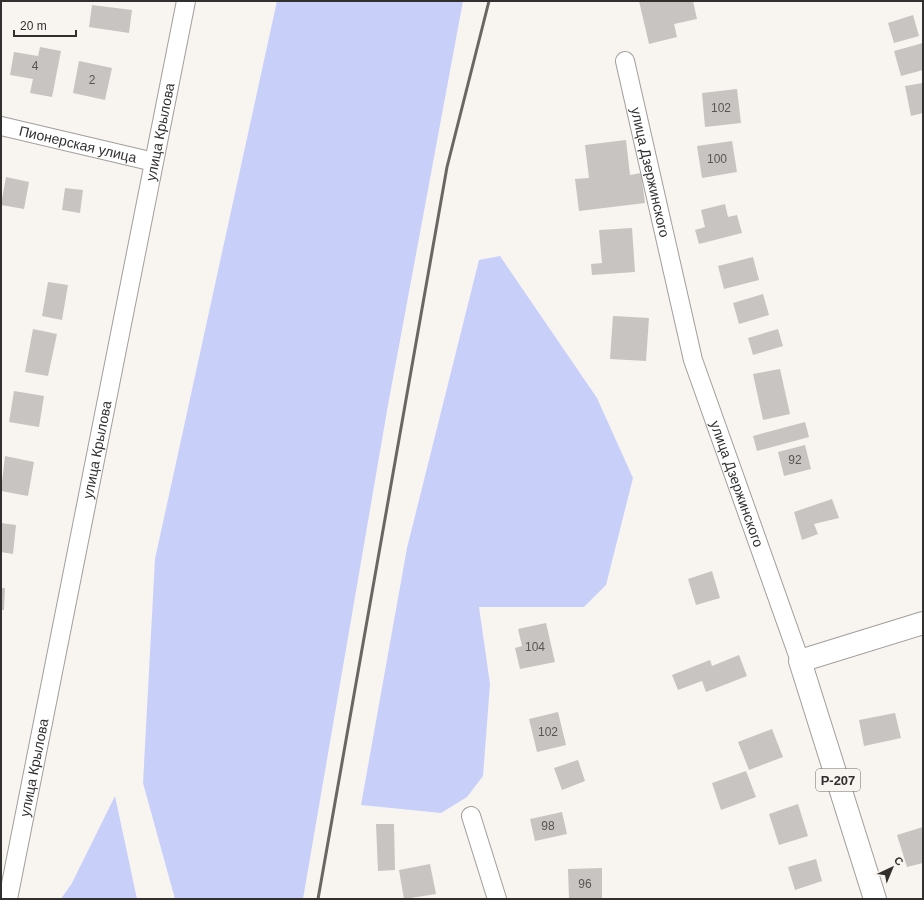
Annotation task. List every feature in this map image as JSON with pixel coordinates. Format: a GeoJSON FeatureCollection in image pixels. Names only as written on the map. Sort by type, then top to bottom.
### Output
{"type":"FeatureCollection","features":[{"type":"Feature","properties":{"kind":"main road"},"geometry":{"type":"LineString","coordinates":[[800,661],[923,623]]}},
{"type":"Feature","properties":{"kind":"main road","name":"улица Дзержинского"},"geometry":{"type":"LineString","coordinates":[[800,661],[876,899]]}},
{"type":"Feature","properties":{"kind":"street","name":"улица Крылова"},"geometry":{"type":"LineString","coordinates":[[8,899],[186,1]]}},
{"type":"Feature","properties":{"kind":"street","name":"улица Дзержинского"},"geometry":{"type":"LineString","coordinates":[[625,61],[693,360],[800,661]]}},
{"type":"Feature","properties":{"kind":"street","name":"Пионерская улица"},"geometry":{"type":"LineString","coordinates":[[1,126],[154,162]]}},
{"type":"Feature","properties":{"kind":"street"},"geometry":{"type":"LineString","coordinates":[[471,816],[498,899]]}},
{"type":"Feature","properties":{"kind":"shaded area"},"geometry":{"type":"Polygon","coordinates":[[[277,1],[463,1],[388,405],[303,899],[175,899],[143,783],[155,559],[277,1]]]}},
{"type":"Feature","properties":{"kind":"shaded area"},"geometry":{"type":"Polygon","coordinates":[[[500,256],[597,398],[633,478],[606,585],[584,607],[479,607],[490,684],[483,776],[467,797],[441,813],[361,805],[407,548],[479,260],[500,256]]]}},
{"type":"Feature","properties":{"kind":"shaded area"},"geometry":{"type":"Polygon","coordinates":[[[115,796],[137,899],[61,899],[72,883],[115,796]]]}},
{"type":"Feature","properties":{"kind":"building"},"geometry":{"type":"Polygon","coordinates":[[[639,1],[693,1],[697,19],[674,24],[677,37],[649,44],[639,1]]]}},
{"type":"Feature","properties":{"kind":"building"},"geometry":{"type":"Polygon","coordinates":[[[92,5],[132,10],[129,33],[89,27],[92,5]]]}},
{"type":"Feature","properties":{"kind":"building"},"geometry":{"type":"Polygon","coordinates":[[[913,15],[919,36],[894,43],[888,23],[913,15]]]}},
{"type":"Feature","properties":{"kind":"building"},"geometry":{"type":"Polygon","coordinates":[[[923,43],[923,70],[901,76],[894,51],[923,43]]]}},
{"type":"Feature","properties":{"kind":"building"},"geometry":{"type":"Polygon","coordinates":[[[40,47],[61,51],[52,97],[30,93],[33,79],[10,75],[14,52],[38,56],[40,47]]]}},
{"type":"Feature","properties":{"kind":"building"},"geometry":{"type":"Polygon","coordinates":[[[79,61],[112,68],[105,100],[73,93],[79,61]]]}},
{"type":"Feature","properties":{"kind":"building"},"geometry":{"type":"Polygon","coordinates":[[[923,83],[923,113],[911,116],[905,86],[923,83]]]}},
{"type":"Feature","properties":{"kind":"building"},"geometry":{"type":"Polygon","coordinates":[[[737,89],[741,123],[705,127],[702,93],[737,89]]]}},
{"type":"Feature","properties":{"kind":"building"},"geometry":{"type":"Polygon","coordinates":[[[626,140],[630,175],[641,173],[645,203],[579,211],[575,179],[589,178],[585,145],[626,140]]]}},
{"type":"Feature","properties":{"kind":"building"},"geometry":{"type":"Polygon","coordinates":[[[732,141],[737,172],[702,178],[697,146],[732,141]]]}},
{"type":"Feature","properties":{"kind":"building"},"geometry":{"type":"Polygon","coordinates":[[[6,177],[29,182],[24,209],[1,205],[6,177]]]}},
{"type":"Feature","properties":{"kind":"building"},"geometry":{"type":"Polygon","coordinates":[[[65,188],[83,190],[80,213],[62,210],[65,188]]]}},
{"type":"Feature","properties":{"kind":"building"},"geometry":{"type":"Polygon","coordinates":[[[725,204],[728,217],[737,215],[742,233],[699,244],[695,230],[705,227],[701,210],[725,204]]]}},
{"type":"Feature","properties":{"kind":"building"},"geometry":{"type":"Polygon","coordinates":[[[632,228],[635,272],[592,275],[591,264],[602,263],[599,230],[632,228]]]}},
{"type":"Feature","properties":{"kind":"building"},"geometry":{"type":"Polygon","coordinates":[[[753,257],[759,280],[724,289],[718,266],[753,257]]]}},
{"type":"Feature","properties":{"kind":"building"},"geometry":{"type":"Polygon","coordinates":[[[48,282],[68,285],[62,320],[42,316],[48,282]]]}},
{"type":"Feature","properties":{"kind":"building"},"geometry":{"type":"Polygon","coordinates":[[[763,294],[769,315],[739,324],[733,303],[763,294]]]}},
{"type":"Feature","properties":{"kind":"building"},"geometry":{"type":"Polygon","coordinates":[[[613,316],[649,318],[646,361],[610,359],[613,316]]]}},
{"type":"Feature","properties":{"kind":"building"},"geometry":{"type":"Polygon","coordinates":[[[33,329],[57,334],[48,376],[25,372],[33,329]]]}},
{"type":"Feature","properties":{"kind":"building"},"geometry":{"type":"Polygon","coordinates":[[[778,329],[783,346],[753,355],[748,338],[778,329]]]}},
{"type":"Feature","properties":{"kind":"building"},"geometry":{"type":"Polygon","coordinates":[[[780,369],[790,414],[763,420],[753,374],[780,369]]]}},
{"type":"Feature","properties":{"kind":"building"},"geometry":{"type":"Polygon","coordinates":[[[14,391],[44,396],[39,427],[9,422],[14,391]]]}},
{"type":"Feature","properties":{"kind":"building"},"geometry":{"type":"Polygon","coordinates":[[[805,422],[809,437],[757,451],[753,436],[805,422]]]}},
{"type":"Feature","properties":{"kind":"building"},"geometry":{"type":"Polygon","coordinates":[[[805,445],[811,469],[784,476],[778,452],[805,445]]]}},
{"type":"Feature","properties":{"kind":"building"},"geometry":{"type":"Polygon","coordinates":[[[5,456],[34,462],[28,496],[1,491],[5,456]]]}},
{"type":"Feature","properties":{"kind":"building"},"geometry":{"type":"Polygon","coordinates":[[[832,499],[839,518],[814,524],[818,534],[802,540],[794,512],[832,499]]]}},
{"type":"Feature","properties":{"kind":"building"},"geometry":{"type":"Polygon","coordinates":[[[1,523],[16,525],[13,554],[1,552],[1,523]]]}},
{"type":"Feature","properties":{"kind":"building"},"geometry":{"type":"Polygon","coordinates":[[[712,571],[720,598],[696,605],[688,579],[712,571]]]}},
{"type":"Feature","properties":{"kind":"building"},"geometry":{"type":"Polygon","coordinates":[[[1,588],[5,588],[4,610],[1,610],[1,588]]]}},
{"type":"Feature","properties":{"kind":"building"},"geometry":{"type":"Polygon","coordinates":[[[546,623],[555,662],[520,669],[515,648],[522,646],[518,629],[546,623]]]}},
{"type":"Feature","properties":{"kind":"building"},"geometry":{"type":"Polygon","coordinates":[[[739,655],[747,676],[706,692],[702,681],[678,690],[672,675],[710,660],[712,666],[739,655]]]}},
{"type":"Feature","properties":{"kind":"building"},"geometry":{"type":"Polygon","coordinates":[[[558,712],[566,745],[537,752],[529,719],[558,712]]]}},
{"type":"Feature","properties":{"kind":"building"},"geometry":{"type":"Polygon","coordinates":[[[895,713],[901,738],[864,746],[859,720],[895,713]]]}},
{"type":"Feature","properties":{"kind":"building"},"geometry":{"type":"Polygon","coordinates":[[[772,729],[783,757],[749,770],[738,742],[772,729]]]}},
{"type":"Feature","properties":{"kind":"building"},"geometry":{"type":"Polygon","coordinates":[[[578,760],[585,781],[562,790],[554,768],[578,760]]]}},
{"type":"Feature","properties":{"kind":"building"},"geometry":{"type":"Polygon","coordinates":[[[746,771],[756,797],[721,810],[712,783],[746,771]]]}},
{"type":"Feature","properties":{"kind":"building"},"geometry":{"type":"Polygon","coordinates":[[[798,804],[808,836],[779,845],[769,814],[798,804]]]}},
{"type":"Feature","properties":{"kind":"building"},"geometry":{"type":"Polygon","coordinates":[[[562,812],[567,834],[535,841],[530,819],[562,812]]]}},
{"type":"Feature","properties":{"kind":"building"},"geometry":{"type":"Polygon","coordinates":[[[376,824],[394,824],[395,870],[378,871],[376,824]]]}},
{"type":"Feature","properties":{"kind":"building"},"geometry":{"type":"Polygon","coordinates":[[[923,827],[923,863],[907,867],[897,835],[923,827]]]}},
{"type":"Feature","properties":{"kind":"building"},"geometry":{"type":"Polygon","coordinates":[[[816,859],[822,881],[795,890],[788,867],[816,859]]]}},
{"type":"Feature","properties":{"kind":"building"},"geometry":{"type":"Polygon","coordinates":[[[430,864],[436,894],[404,899],[399,870],[430,864]]]}},
{"type":"Feature","properties":{"kind":"building"},"geometry":{"type":"Polygon","coordinates":[[[602,868],[602,899],[569,899],[568,869],[602,868]]]}},
{"type":"Feature","properties":{"kind":"railway"},"geometry":{"type":"LineString","coordinates":[[318,899],[447,167],[489,1]]}}]}
